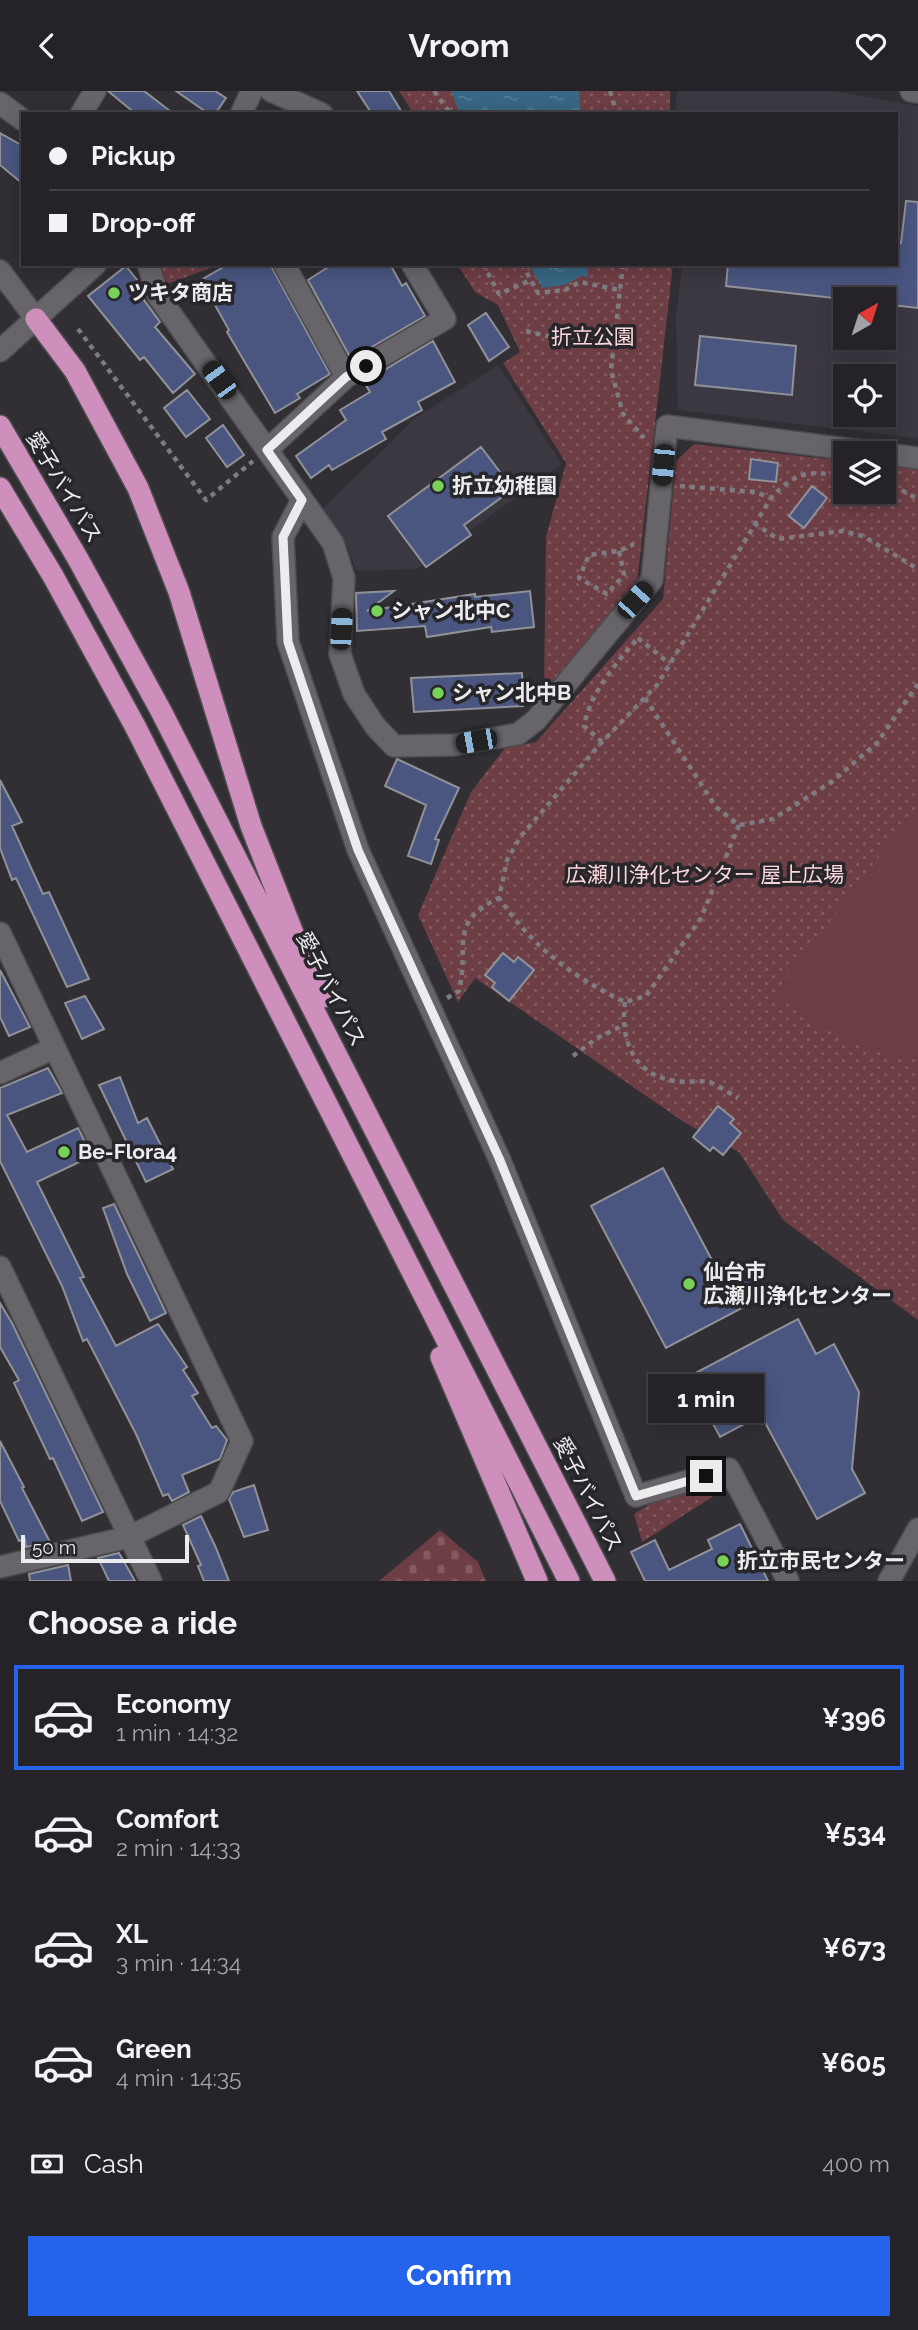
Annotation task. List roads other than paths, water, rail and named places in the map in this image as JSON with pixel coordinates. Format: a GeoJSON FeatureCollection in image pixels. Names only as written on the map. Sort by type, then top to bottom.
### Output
{"type":"FeatureCollection","features":[{"type":"Feature","properties":{"kind":"highway"},"geometry":{"type":"LineString","coordinates":[[36,320],[75,371],[138,488],[179,592],[251,826],[293,933],[456,1271],[503,1381]]}},
{"type":"Feature","properties":{"kind":"highway","name":"愛子バイパス"},"geometry":{"type":"LineString","coordinates":[[0,426],[78,559],[161,711],[605,1581]]}},
{"type":"Feature","properties":{"kind":"highway"},"geometry":{"type":"LineString","coordinates":[[0,488],[53,576],[135,726],[569,1581]]}},
{"type":"Feature","properties":{"kind":"highway"},"geometry":{"type":"LineString","coordinates":[[285,1022],[325,1123],[439,1352],[537,1581]]}},
{"type":"Feature","properties":{"kind":"street"},"geometry":{"type":"LineString","coordinates":[[82,112],[96,91]]}},
{"type":"Feature","properties":{"kind":"street"},"geometry":{"type":"LineString","coordinates":[[242,112],[252,91]]}},
{"type":"Feature","properties":{"kind":"street"},"geometry":{"type":"LineString","coordinates":[[271,91],[318,112]]}},
{"type":"Feature","properties":{"kind":"street"},"geometry":{"type":"LineString","coordinates":[[911,91],[918,92]]}},
{"type":"Feature","properties":{"kind":"street"},"geometry":{"type":"LineString","coordinates":[[0,103],[21,119]]}},
{"type":"Feature","properties":{"kind":"street"},"geometry":{"type":"LineString","coordinates":[[0,351],[94,266]]}},
{"type":"Feature","properties":{"kind":"street"},"geometry":{"type":"LineString","coordinates":[[149,266],[158,296],[333,543],[344,578],[340,654],[354,694],[375,726],[394,746],[454,745],[518,734],[536,720],[652,580],[667,426],[918,458]]}},
{"type":"Feature","properties":{"kind":"street"},"geometry":{"type":"LineString","coordinates":[[285,266],[346,377]]}},
{"type":"Feature","properties":{"kind":"street"},"geometry":{"type":"LineString","coordinates":[[267,450],[346,377],[445,319],[413,266]]}},
{"type":"Feature","properties":{"kind":"street"},"geometry":{"type":"LineString","coordinates":[[0,271],[36,320]]}},
{"type":"Feature","properties":{"kind":"street"},"geometry":{"type":"LineString","coordinates":[[302,500],[283,537],[288,642],[358,850],[499,1158],[636,1496],[729,1469],[788,1581]]}},
{"type":"Feature","properties":{"kind":"street"},"geometry":{"type":"LineString","coordinates":[[0,933],[242,1441],[219,1492],[129,1537],[0,1567]]}},
{"type":"Feature","properties":{"kind":"street"},"geometry":{"type":"LineString","coordinates":[[0,1073],[54,1048]]}},
{"type":"Feature","properties":{"kind":"street"},"geometry":{"type":"LineString","coordinates":[[0,1267],[151,1581]]}},
{"type":"Feature","properties":{"kind":"street"},"geometry":{"type":"LineString","coordinates":[[889,1581],[918,1529]]}},
{"type":"Feature","properties":{"kind":"water"},"geometry":{"type":"Polygon","coordinates":[[[451,91],[579,91],[581,112],[459,112],[451,91]]]}},
{"type":"Feature","properties":{"kind":"water"},"geometry":{"type":"Polygon","coordinates":[[[530,266],[587,266],[588,277],[580,276],[565,285],[542,288],[530,266]]]}},
{"type":"Feature","properties":{"kind":"place","name":"ツキタ商店"},"geometry":{"type":"Point","coordinates":[114,293]}},
{"type":"Feature","properties":{"kind":"place","name":"折立幼稚園"},"geometry":{"type":"Point","coordinates":[438,486]}},
{"type":"Feature","properties":{"kind":"place","name":"シャン北中C"},"geometry":{"type":"Point","coordinates":[377,611]}},
{"type":"Feature","properties":{"kind":"place","name":"シャン北中B"},"geometry":{"type":"Point","coordinates":[438,693]}},
{"type":"Feature","properties":{"kind":"place","name":"Be-Flora4"},"geometry":{"type":"Point","coordinates":[64,1152]}},
{"type":"Feature","properties":{"kind":"place","name":"仙台市 広瀬川浄化センター"},"geometry":{"type":"Point","coordinates":[689,1284]}},
{"type":"Feature","properties":{"kind":"place","name":"折立市民センター"},"geometry":{"type":"Point","coordinates":[723,1561]}},
{"type":"Feature","properties":{"kind":"park label","name":"折立公園"},"geometry":{"type":"Point","coordinates":[593,337]}},
{"type":"Feature","properties":{"kind":"park label","name":"広瀬川浄化センター 屋上広場"},"geometry":{"type":"Point","coordinates":[705,875]}}]}
